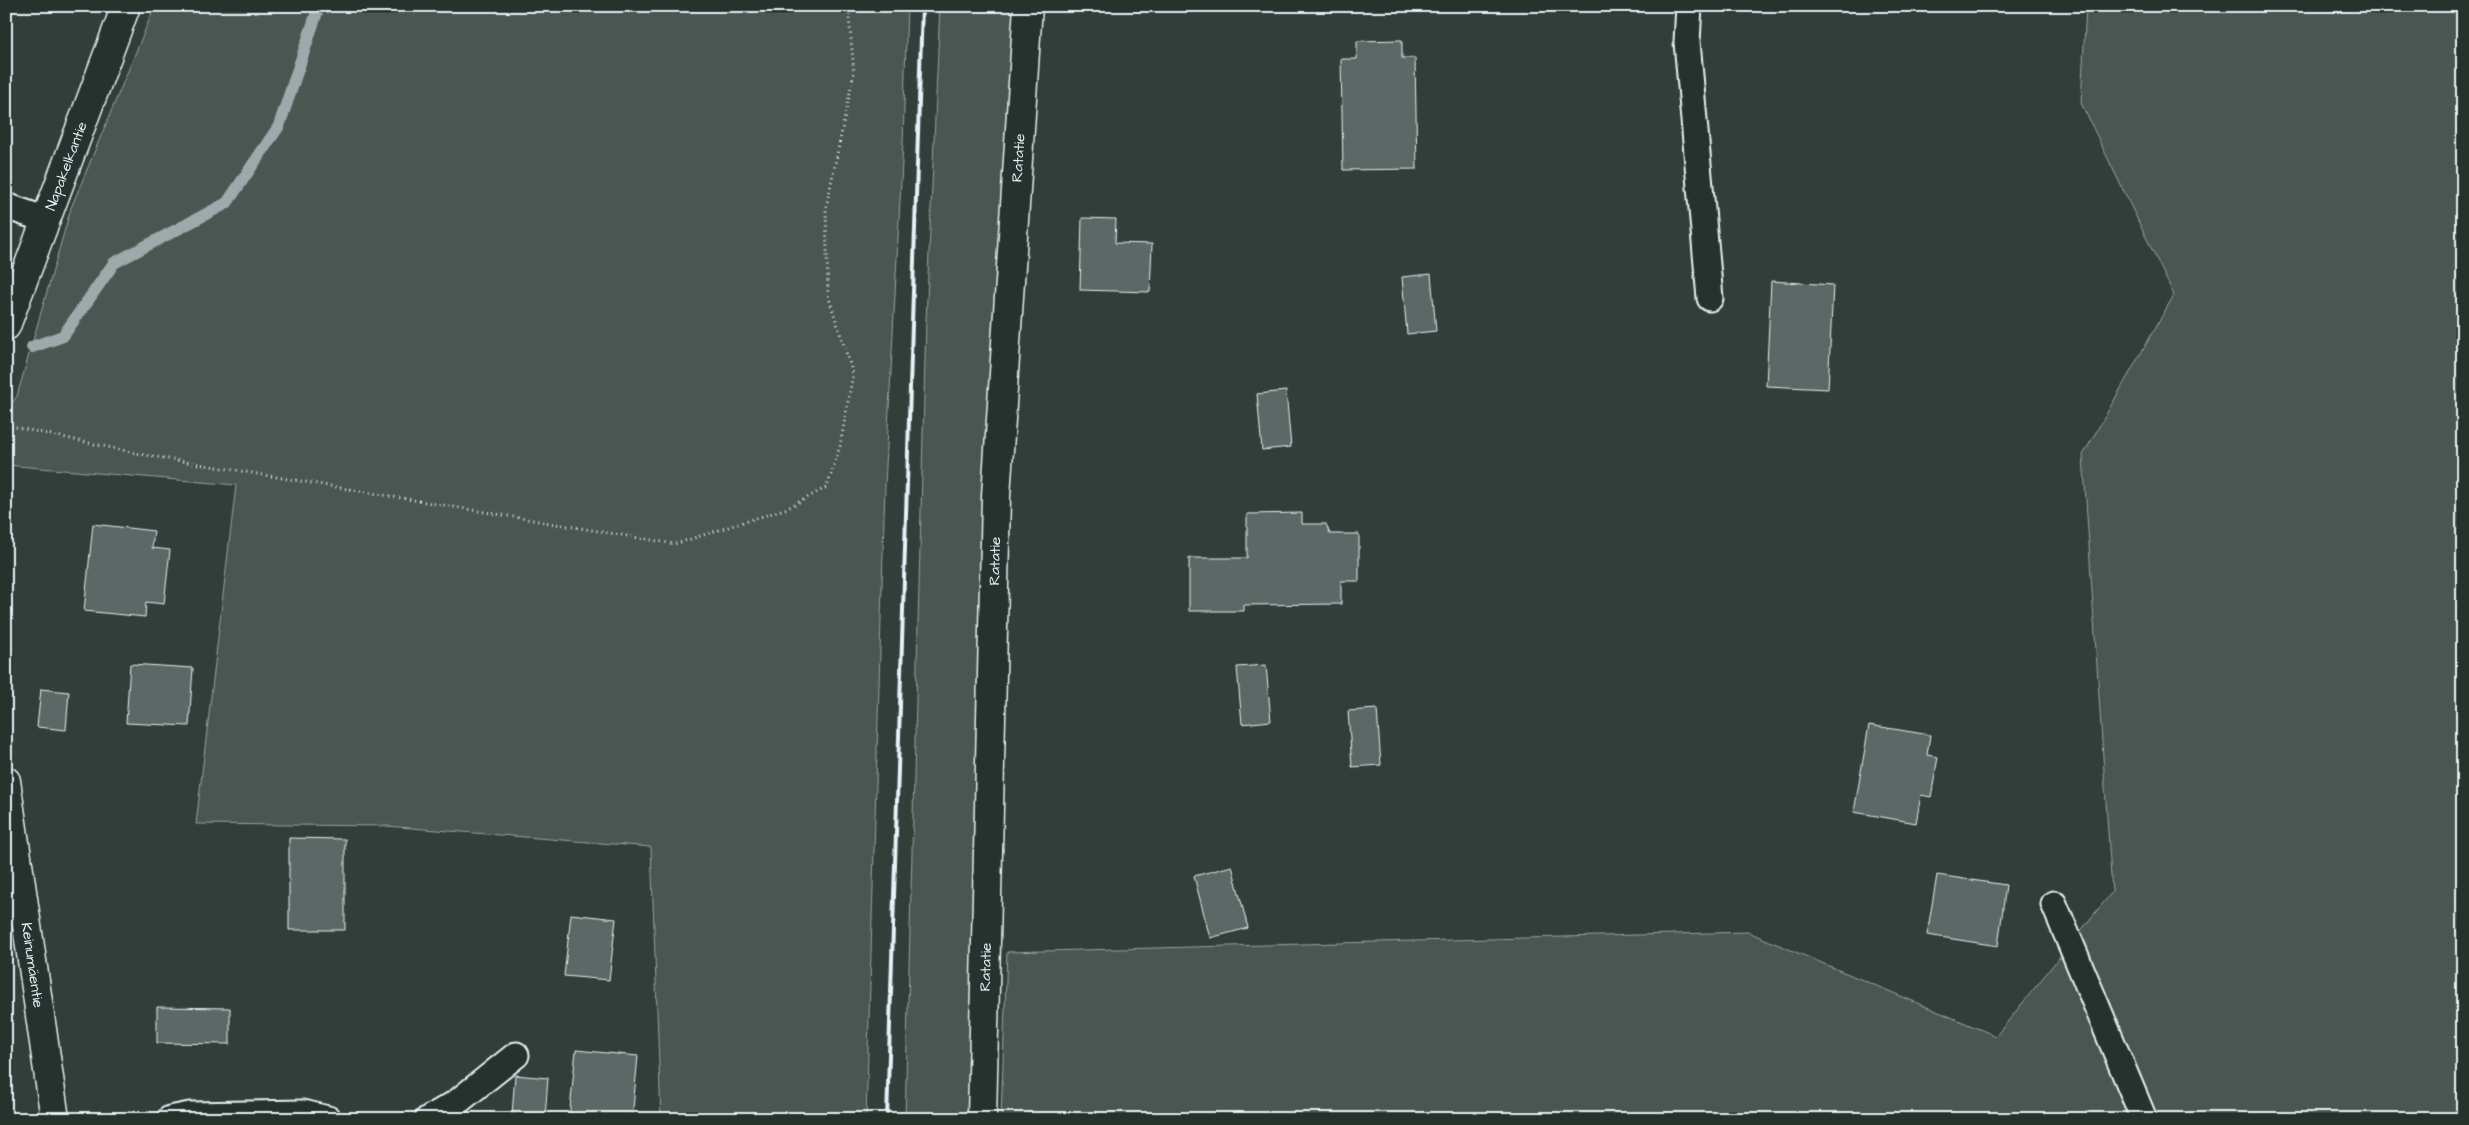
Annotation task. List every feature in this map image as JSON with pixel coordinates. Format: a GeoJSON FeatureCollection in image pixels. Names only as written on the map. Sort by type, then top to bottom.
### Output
{"type":"FeatureCollection","features":[{"type":"Feature","properties":{"kind":"street","name":"Napakelkantie"},"geometry":{"type":"LineString","coordinates":[[6,326],[126,6]]}},
{"type":"Feature","properties":{"kind":"street","name":"Ratatie"},"geometry":{"type":"LineString","coordinates":[[982,1119],[996,496],[1028,6]]}},
{"type":"Feature","properties":{"kind":"street","name":"Keinumäentie"},"geometry":{"type":"LineString","coordinates":[[6,781],[55,1119]]}},
{"type":"Feature","properties":{"kind":"lane"},"geometry":{"type":"LineString","coordinates":[[1689,6],[1687,42],[1710,298]]}},
{"type":"Feature","properties":{"kind":"lane"},"geometry":{"type":"LineString","coordinates":[[6,206],[46,220]]}},
{"type":"Feature","properties":{"kind":"lane"},"geometry":{"type":"LineString","coordinates":[[2054,904],[2144,1119]]}},
{"type":"Feature","properties":{"kind":"lane"},"geometry":{"type":"LineString","coordinates":[[428,1119],[456,1103],[516,1056]]}},
{"type":"Feature","properties":{"kind":"lane"},"geometry":{"type":"LineString","coordinates":[[170,1119],[190,1115],[303,1113],[328,1119]]}},
{"type":"Feature","properties":{"kind":"path"},"geometry":{"type":"LineString","coordinates":[[6,425],[145,455],[675,544],[788,508],[827,487],[840,446],[853,374],[828,295],[826,208],[854,72],[848,6]]}},
{"type":"Feature","properties":{"kind":"shaded area"},"geometry":{"type":"Polygon","coordinates":[[[155,6],[907,6],[903,143],[885,485],[866,1119],[661,1119],[651,847],[386,826],[196,824],[236,485],[6,465],[6,412],[17,396],[71,208],[155,6]]]}},
{"type":"Feature","properties":{"kind":"shaded area"},"geometry":{"type":"Polygon","coordinates":[[[940,6],[1016,6],[984,1119],[905,1119],[926,321],[940,6]]]}},
{"type":"Feature","properties":{"kind":"shaded area"},"geometry":{"type":"Polygon","coordinates":[[[2086,6],[2463,6],[2463,1119],[1001,1119],[1007,952],[1748,932],[1996,1036],[2112,892],[2083,455],[2174,295],[2081,103],[2086,6]]]}},
{"type":"Feature","properties":{"kind":"building"},"geometry":{"type":"Polygon","coordinates":[[[1402,40],[1402,58],[1415,58],[1417,169],[1343,170],[1341,59],[1357,59],[1357,41],[1402,40]]]}},
{"type":"Feature","properties":{"kind":"building"},"geometry":{"type":"Polygon","coordinates":[[[1082,218],[1116,219],[1115,243],[1152,244],[1150,292],[1080,290],[1082,218]]]}},
{"type":"Feature","properties":{"kind":"building"},"geometry":{"type":"Polygon","coordinates":[[[1431,274],[1436,331],[1407,334],[1402,277],[1431,274]]]}},
{"type":"Feature","properties":{"kind":"building"},"geometry":{"type":"Polygon","coordinates":[[[1771,281],[1833,285],[1828,389],[1766,386],[1771,281]]]}},
{"type":"Feature","properties":{"kind":"building"},"geometry":{"type":"Polygon","coordinates":[[[1286,391],[1291,447],[1262,450],[1257,394],[1286,391]]]}},
{"type":"Feature","properties":{"kind":"building"},"geometry":{"type":"Polygon","coordinates":[[[1302,513],[1302,524],[1326,524],[1330,534],[1359,534],[1359,581],[1341,581],[1341,604],[1244,605],[1244,611],[1189,611],[1189,558],[1247,558],[1247,514],[1302,513]]]}},
{"type":"Feature","properties":{"kind":"building"},"geometry":{"type":"Polygon","coordinates":[[[93,524],[154,531],[152,548],[170,550],[164,604],[146,602],[145,617],[84,611],[93,524]]]}},
{"type":"Feature","properties":{"kind":"building"},"geometry":{"type":"Polygon","coordinates":[[[130,664],[193,668],[189,726],[126,723],[130,664]]]}},
{"type":"Feature","properties":{"kind":"building"},"geometry":{"type":"Polygon","coordinates":[[[1266,665],[1271,721],[1242,724],[1237,667],[1266,665]]]}},
{"type":"Feature","properties":{"kind":"building"},"geometry":{"type":"Polygon","coordinates":[[[41,689],[69,692],[66,730],[37,727],[41,689]]]}},
{"type":"Feature","properties":{"kind":"building"},"geometry":{"type":"Polygon","coordinates":[[[1377,709],[1381,765],[1352,767],[1348,711],[1377,709]]]}},
{"type":"Feature","properties":{"kind":"building"},"geometry":{"type":"Polygon","coordinates":[[[1869,725],[1930,735],[1927,755],[1938,757],[1931,797],[1921,795],[1916,823],[1854,812],[1869,725]]]}},
{"type":"Feature","properties":{"kind":"building"},"geometry":{"type":"Polygon","coordinates":[[[289,838],[345,839],[345,930],[289,930],[289,838]]]}},
{"type":"Feature","properties":{"kind":"building"},"geometry":{"type":"Polygon","coordinates":[[[1232,866],[1248,928],[1210,938],[1194,876],[1232,866]]]}},
{"type":"Feature","properties":{"kind":"building"},"geometry":{"type":"Polygon","coordinates":[[[1937,875],[2006,885],[1998,946],[1927,935],[1937,875]]]}},
{"type":"Feature","properties":{"kind":"building"},"geometry":{"type":"Polygon","coordinates":[[[571,914],[616,919],[609,980],[564,976],[571,914]]]}},
{"type":"Feature","properties":{"kind":"building"},"geometry":{"type":"Polygon","coordinates":[[[157,1007],[230,1008],[230,1044],[157,1043],[157,1007]]]}},
{"type":"Feature","properties":{"kind":"building"},"geometry":{"type":"Polygon","coordinates":[[[576,1050],[638,1056],[632,1119],[569,1119],[576,1050]]]}},
{"type":"Feature","properties":{"kind":"building"},"geometry":{"type":"Polygon","coordinates":[[[515,1075],[548,1078],[545,1118],[512,1115],[515,1075]]]}},
{"type":"Feature","properties":{"kind":"waterway"},"geometry":{"type":"LineString","coordinates":[[32,347],[63,336],[114,263],[227,203],[279,126],[319,6]]}},
{"type":"Feature","properties":{"kind":"railway"},"geometry":{"type":"LineString","coordinates":[[887,1119],[922,6]]}}]}
